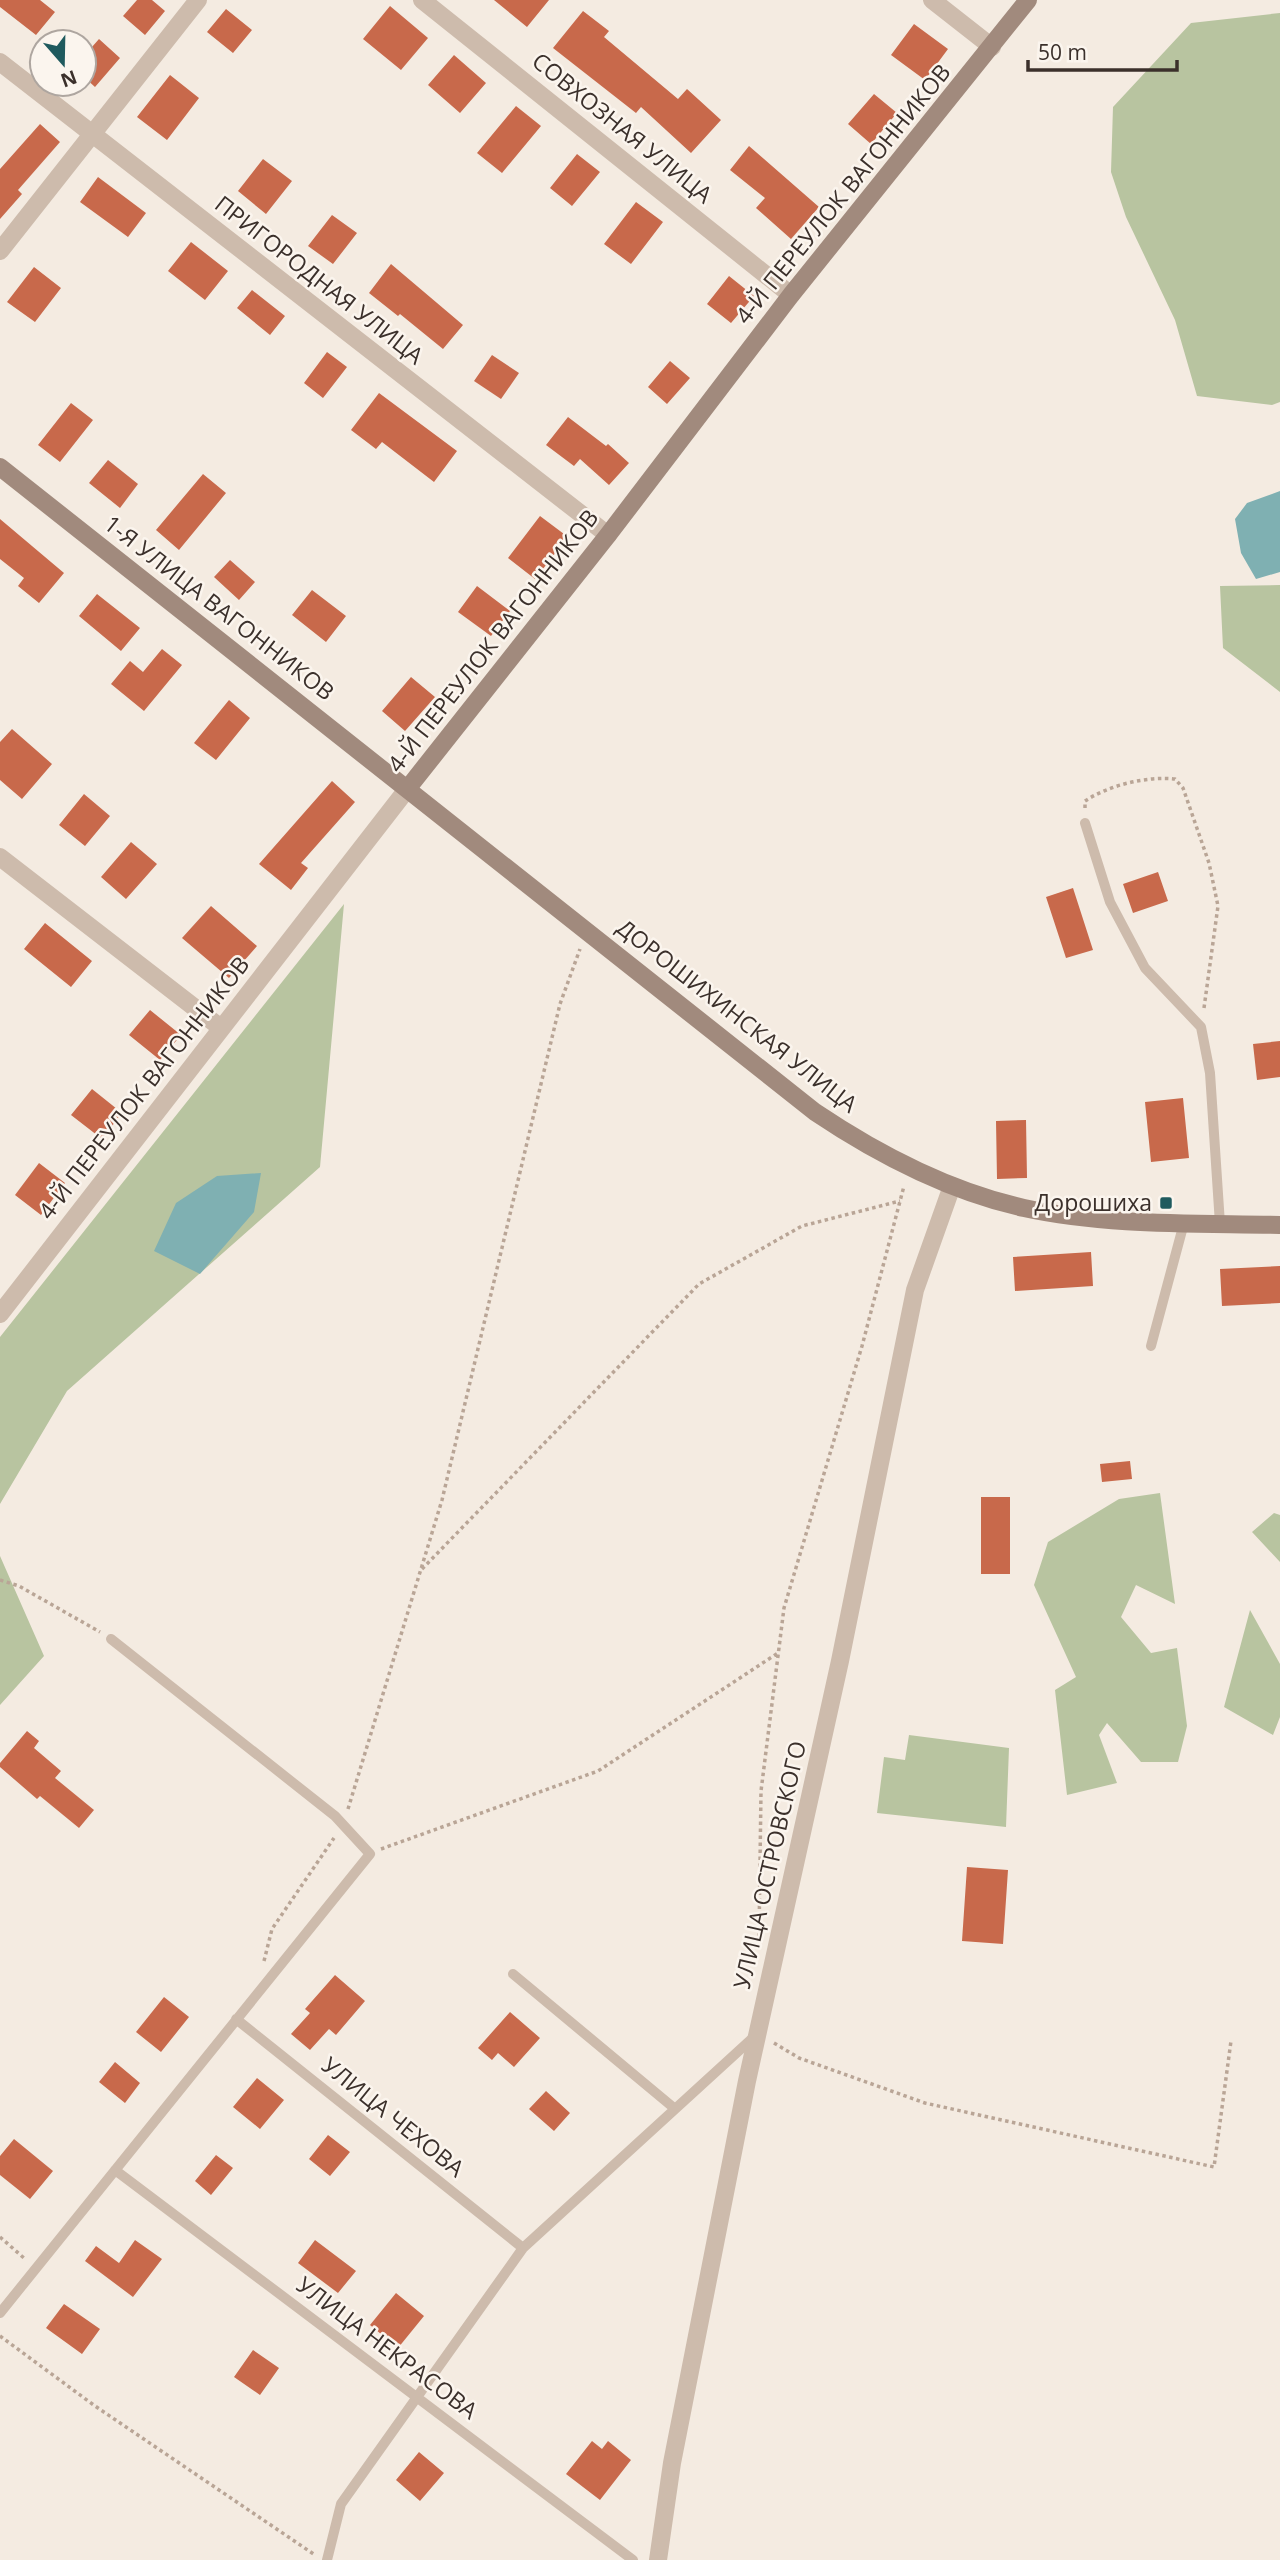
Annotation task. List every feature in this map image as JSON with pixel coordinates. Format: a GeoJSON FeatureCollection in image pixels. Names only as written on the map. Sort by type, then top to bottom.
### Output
{"type":"FeatureCollection","features":[{"type":"Feature","properties":{"kind":"street"},"geometry":{"type":"LineString","coordinates":[[0,251],[198,0]]}},
{"type":"Feature","properties":{"kind":"street","name":"СОВХОЗНАЯ УЛИЦА"},"geometry":{"type":"LineString","coordinates":[[422,0],[791,295]]}},
{"type":"Feature","properties":{"kind":"street"},"geometry":{"type":"LineString","coordinates":[[932,0],[992,47]]}},
{"type":"Feature","properties":{"kind":"street","name":"4-Й ПЕРЕУЛОК ВАГОННИКОВ"},"geometry":{"type":"LineString","coordinates":[[0,1314],[6,1293],[221,1028],[608,536],[791,295],[1027,0]]}},
{"type":"Feature","properties":{"kind":"street","name":"ПРИГОРОДНАЯ УЛИЦА"},"geometry":{"type":"LineString","coordinates":[[0,62],[608,536]]}},
{"type":"Feature","properties":{"kind":"street","name":"1-Я УЛИЦА ВАГОННИКОВ"},"geometry":{"type":"LineString","coordinates":[[0,467],[408,788]]}},
{"type":"Feature","properties":{"kind":"street","name":"ДОРОШИХИНСКАЯ УЛИЦА"},"geometry":{"type":"LineString","coordinates":[[408,788],[816,1112],[909,1167],[952,1186],[1004,1203],[1056,1214],[1184,1223],[1280,1225]]}},
{"type":"Feature","properties":{"kind":"street"},"geometry":{"type":"LineString","coordinates":[[0,857],[221,1028]]}},
{"type":"Feature","properties":{"kind":"street","name":"УЛИЦА ОСТРОВСКОГО"},"geometry":{"type":"LineString","coordinates":[[658,2560],[672,2463],[757,2034],[837,1674],[915,1290],[952,1186]]}},
{"type":"Feature","properties":{"kind":"lane"},"geometry":{"type":"LineString","coordinates":[[1085,823],[1110,902],[1145,968],[1201,1027],[1210,1073],[1220,1224]]}},
{"type":"Feature","properties":{"kind":"lane"},"geometry":{"type":"LineString","coordinates":[[1151,1346],[1184,1223]]}},
{"type":"Feature","properties":{"kind":"lane"},"geometry":{"type":"LineString","coordinates":[[0,2313],[370,1854],[343,1825],[111,1639]]}},
{"type":"Feature","properties":{"kind":"lane"},"geometry":{"type":"LineString","coordinates":[[513,1975],[674,2108]]}},
{"type":"Feature","properties":{"kind":"lane","name":"УЛИЦА ЧЕХОВА"},"geometry":{"type":"LineString","coordinates":[[236,2019],[523,2248]]}},
{"type":"Feature","properties":{"kind":"lane"},"geometry":{"type":"LineString","coordinates":[[322,2559],[341,2504],[415,2396],[523,2248],[757,2034]]}},
{"type":"Feature","properties":{"kind":"lane","name":"УЛИЦА НЕКРАСОВА"},"geometry":{"type":"LineString","coordinates":[[115,2170],[633,2560]]}},
{"type":"Feature","properties":{"kind":"path"},"geometry":{"type":"LineString","coordinates":[[1085,823],[1085,801],[1106,789],[1164,778],[1175,779],[1182,788],[1209,863],[1218,906],[1201,1027]]}},
{"type":"Feature","properties":{"kind":"path"},"geometry":{"type":"LineString","coordinates":[[256,1995],[272,1929],[343,1825],[443,1500],[560,1004],[587,930]]}},
{"type":"Feature","properties":{"kind":"path"},"geometry":{"type":"LineString","coordinates":[[758,1940],[761,1791],[784,1608],[909,1167]]}},
{"type":"Feature","properties":{"kind":"path"},"geometry":{"type":"LineString","coordinates":[[421,1571],[699,1284],[802,1226],[900,1201]]}},
{"type":"Feature","properties":{"kind":"path"},"geometry":{"type":"LineString","coordinates":[[0,1580],[19,1586],[111,1639]]}},
{"type":"Feature","properties":{"kind":"path"},"geometry":{"type":"LineString","coordinates":[[370,1854],[598,1771],[778,1653]]}},
{"type":"Feature","properties":{"kind":"path"},"geometry":{"type":"LineString","coordinates":[[757,2034],[800,2058],[925,2103],[1214,2167],[1231,2041]]}},
{"type":"Feature","properties":{"kind":"path"},"geometry":{"type":"LineString","coordinates":[[0,2238],[36,2268]]}},
{"type":"Feature","properties":{"kind":"path"},"geometry":{"type":"LineString","coordinates":[[0,2336],[95,2406],[322,2559]]}},
{"type":"Feature","properties":{"kind":"green space"},"geometry":{"type":"Polygon","coordinates":[[[1280,13],[1280,402],[1272,405],[1197,396],[1175,320],[1126,217],[1111,172],[1113,107],[1191,23],[1280,13]]]}},
{"type":"Feature","properties":{"kind":"green space"},"geometry":{"type":"Polygon","coordinates":[[[1280,585],[1280,692],[1223,648],[1220,586],[1280,585]]]}},
{"type":"Feature","properties":{"kind":"green space"},"geometry":{"type":"Polygon","coordinates":[[[344,904],[320,1167],[67,1391],[0,1504],[0,1337],[344,904]]]}},
{"type":"Feature","properties":{"kind":"green space"},"geometry":{"type":"Polygon","coordinates":[[[1160,1493],[1175,1604],[1136,1585],[1121,1617],[1151,1653],[1177,1648],[1187,1726],[1178,1762],[1141,1762],[1107,1723],[1099,1735],[1117,1783],[1067,1795],[1055,1690],[1076,1677],[1034,1585],[1048,1542],[1119,1499],[1160,1493]]]}},
{"type":"Feature","properties":{"kind":"green space"},"geometry":{"type":"Polygon","coordinates":[[[1274,1513],[1280,1515],[1280,1562],[1252,1532],[1274,1513]]]}},
{"type":"Feature","properties":{"kind":"green space"},"geometry":{"type":"Polygon","coordinates":[[[0,1556],[44,1656],[0,1705],[0,1556]]]}},
{"type":"Feature","properties":{"kind":"green space"},"geometry":{"type":"Polygon","coordinates":[[[1250,1610],[1280,1664],[1280,1717],[1273,1735],[1224,1707],[1250,1610]]]}},
{"type":"Feature","properties":{"kind":"green space"},"geometry":{"type":"Polygon","coordinates":[[[909,1735],[1009,1748],[1006,1827],[877,1813],[884,1757],[905,1760],[909,1735]]]}},
{"type":"Feature","properties":{"kind":"water"},"geometry":{"type":"Polygon","coordinates":[[[1280,491],[1280,572],[1256,579],[1241,553],[1235,519],[1247,503],[1280,491]]]}},
{"type":"Feature","properties":{"kind":"water"},"geometry":{"type":"Polygon","coordinates":[[[261,1173],[254,1212],[200,1274],[154,1251],[176,1203],[217,1176],[261,1173]]]}},
{"type":"Feature","properties":{"kind":"building"},"geometry":{"type":"Polygon","coordinates":[[[0,0],[40,0],[55,12],[42,28],[28,29],[0,7],[0,0]]]}},
{"type":"Feature","properties":{"kind":"building"},"geometry":{"type":"Polygon","coordinates":[[[137,0],[152,0],[165,11],[145,35],[123,16],[137,0]]]}},
{"type":"Feature","properties":{"kind":"building"},"geometry":{"type":"Polygon","coordinates":[[[494,0],[549,0],[527,27],[494,0]]]}},
{"type":"Feature","properties":{"kind":"building"},"geometry":{"type":"Polygon","coordinates":[[[390,6],[428,38],[401,70],[363,39],[390,6]]]}},
{"type":"Feature","properties":{"kind":"building"},"geometry":{"type":"Polygon","coordinates":[[[226,9],[252,30],[233,53],[207,32],[226,9]]]}},
{"type":"Feature","properties":{"kind":"building"},"geometry":{"type":"Polygon","coordinates":[[[583,11],[609,31],[604,37],[678,99],[687,89],[721,120],[691,153],[641,107],[636,113],[553,48],[583,11]]]}},
{"type":"Feature","properties":{"kind":"building"},"geometry":{"type":"Polygon","coordinates":[[[914,24],[948,49],[925,80],[891,55],[914,24]]]}},
{"type":"Feature","properties":{"kind":"building"},"geometry":{"type":"Polygon","coordinates":[[[98,40],[120,58],[98,84],[98,40]]]}},
{"type":"Feature","properties":{"kind":"building"},"geometry":{"type":"Polygon","coordinates":[[[454,55],[486,83],[460,113],[428,85],[454,55]]]}},
{"type":"Feature","properties":{"kind":"building"},"geometry":{"type":"Polygon","coordinates":[[[170,75],[199,98],[167,140],[137,117],[170,75]]]}},
{"type":"Feature","properties":{"kind":"building"},"geometry":{"type":"Polygon","coordinates":[[[874,94],[897,113],[871,144],[848,124],[874,94]]]}},
{"type":"Feature","properties":{"kind":"building"},"geometry":{"type":"Polygon","coordinates":[[[516,106],[541,126],[502,173],[477,153],[516,106]]]}},
{"type":"Feature","properties":{"kind":"building"},"geometry":{"type":"Polygon","coordinates":[[[40,124],[60,142],[18,190],[22,194],[0,219],[0,169],[40,124]]]}},
{"type":"Feature","properties":{"kind":"building"},"geometry":{"type":"Polygon","coordinates":[[[749,146],[819,207],[791,239],[756,208],[765,198],[730,170],[749,146]]]}},
{"type":"Feature","properties":{"kind":"building"},"geometry":{"type":"Polygon","coordinates":[[[577,154],[600,172],[572,206],[550,188],[577,154]]]}},
{"type":"Feature","properties":{"kind":"building"},"geometry":{"type":"Polygon","coordinates":[[[263,159],[292,181],[266,214],[238,191],[263,159]]]}},
{"type":"Feature","properties":{"kind":"building"},"geometry":{"type":"Polygon","coordinates":[[[98,177],[146,213],[128,237],[80,202],[98,177]]]}},
{"type":"Feature","properties":{"kind":"building"},"geometry":{"type":"Polygon","coordinates":[[[636,202],[663,222],[631,264],[604,244],[636,202]]]}},
{"type":"Feature","properties":{"kind":"building"},"geometry":{"type":"Polygon","coordinates":[[[332,215],[357,233],[333,264],[308,246],[332,215]]]}},
{"type":"Feature","properties":{"kind":"building"},"geometry":{"type":"Polygon","coordinates":[[[191,242],[228,271],[205,300],[168,271],[191,242]]]}},
{"type":"Feature","properties":{"kind":"building"},"geometry":{"type":"Polygon","coordinates":[[[391,264],[463,325],[443,349],[369,293],[391,264]]]}},
{"type":"Feature","properties":{"kind":"building"},"geometry":{"type":"Polygon","coordinates":[[[34,267],[61,288],[35,322],[7,302],[34,267]]]}},
{"type":"Feature","properties":{"kind":"building"},"geometry":{"type":"Polygon","coordinates":[[[729,276],[754,296],[731,323],[707,304],[729,276]]]}},
{"type":"Feature","properties":{"kind":"building"},"geometry":{"type":"Polygon","coordinates":[[[252,290],[285,316],[270,335],[237,308],[252,290]]]}},
{"type":"Feature","properties":{"kind":"building"},"geometry":{"type":"Polygon","coordinates":[[[327,352],[347,367],[323,398],[304,383],[327,352]]]}},
{"type":"Feature","properties":{"kind":"building"},"geometry":{"type":"Polygon","coordinates":[[[492,355],[519,373],[501,399],[474,381],[492,355]]]}},
{"type":"Feature","properties":{"kind":"building"},"geometry":{"type":"Polygon","coordinates":[[[670,361],[690,378],[667,404],[648,387],[670,361]]]}},
{"type":"Feature","properties":{"kind":"building"},"geometry":{"type":"Polygon","coordinates":[[[379,393],[457,451],[434,482],[382,442],[376,449],[351,430],[379,393]]]}},
{"type":"Feature","properties":{"kind":"building"},"geometry":{"type":"Polygon","coordinates":[[[71,403],[93,420],[60,462],[38,445],[71,403]]]}},
{"type":"Feature","properties":{"kind":"building"},"geometry":{"type":"Polygon","coordinates":[[[568,417],[606,446],[608,444],[629,463],[609,485],[580,459],[574,466],[546,445],[568,417]]]}},
{"type":"Feature","properties":{"kind":"building"},"geometry":{"type":"Polygon","coordinates":[[[108,460],[138,484],[120,508],[89,483],[108,460]]]}},
{"type":"Feature","properties":{"kind":"building"},"geometry":{"type":"Polygon","coordinates":[[[203,474],[226,493],[179,550],[156,530],[203,474]]]}},
{"type":"Feature","properties":{"kind":"building"},"geometry":{"type":"Polygon","coordinates":[[[540,516],[568,537],[535,579],[508,558],[540,516]]]}},
{"type":"Feature","properties":{"kind":"building"},"geometry":{"type":"Polygon","coordinates":[[[0,519],[64,573],[39,603],[18,586],[24,578],[0,559],[0,519]]]}},
{"type":"Feature","properties":{"kind":"building"},"geometry":{"type":"Polygon","coordinates":[[[230,560],[255,582],[239,600],[214,577],[230,560]]]}},
{"type":"Feature","properties":{"kind":"building"},"geometry":{"type":"Polygon","coordinates":[[[477,586],[510,611],[491,636],[458,612],[477,586]]]}},
{"type":"Feature","properties":{"kind":"building"},"geometry":{"type":"Polygon","coordinates":[[[312,590],[346,616],[326,642],[292,615],[312,590]]]}},
{"type":"Feature","properties":{"kind":"building"},"geometry":{"type":"Polygon","coordinates":[[[97,594],[140,628],[121,651],[79,616],[97,594]]]}},
{"type":"Feature","properties":{"kind":"building"},"geometry":{"type":"Polygon","coordinates":[[[162,649],[182,665],[144,711],[111,684],[130,661],[143,672],[162,649]]]}},
{"type":"Feature","properties":{"kind":"building"},"geometry":{"type":"Polygon","coordinates":[[[411,677],[435,697],[405,731],[382,711],[411,677]]]}},
{"type":"Feature","properties":{"kind":"building"},"geometry":{"type":"Polygon","coordinates":[[[229,700],[250,718],[216,760],[194,743],[229,700]]]}},
{"type":"Feature","properties":{"kind":"building"},"geometry":{"type":"Polygon","coordinates":[[[12,729],[52,764],[22,799],[0,780],[0,742],[12,729]]]}},
{"type":"Feature","properties":{"kind":"building"},"geometry":{"type":"Polygon","coordinates":[[[332,781],[355,802],[301,863],[308,868],[291,890],[259,864],[332,781]]]}},
{"type":"Feature","properties":{"kind":"building"},"geometry":{"type":"Polygon","coordinates":[[[84,794],[110,816],[85,846],[59,825],[84,794]]]}},
{"type":"Feature","properties":{"kind":"building"},"geometry":{"type":"Polygon","coordinates":[[[131,842],[157,864],[126,899],[101,877],[131,842]]]}},
{"type":"Feature","properties":{"kind":"building"},"geometry":{"type":"Polygon","coordinates":[[[1158,872],[1168,901],[1133,913],[1123,884],[1158,872]]]}},
{"type":"Feature","properties":{"kind":"building"},"geometry":{"type":"Polygon","coordinates":[[[1073,888],[1093,950],[1066,958],[1046,897],[1073,888]]]}},
{"type":"Feature","properties":{"kind":"building"},"geometry":{"type":"Polygon","coordinates":[[[211,906],[257,946],[229,978],[182,938],[211,906]]]}},
{"type":"Feature","properties":{"kind":"building"},"geometry":{"type":"Polygon","coordinates":[[[45,923],[92,961],[71,987],[24,949],[45,923]]]}},
{"type":"Feature","properties":{"kind":"building"},"geometry":{"type":"Polygon","coordinates":[[[150,1010],[181,1035],[160,1060],[129,1035],[150,1010]]]}},
{"type":"Feature","properties":{"kind":"building"},"geometry":{"type":"Polygon","coordinates":[[[1280,1041],[1280,1077],[1257,1080],[1253,1044],[1280,1041]]]}},
{"type":"Feature","properties":{"kind":"building"},"geometry":{"type":"Polygon","coordinates":[[[92,1089],[122,1113],[102,1139],[71,1115],[92,1089]]]}},
{"type":"Feature","properties":{"kind":"building"},"geometry":{"type":"Polygon","coordinates":[[[1183,1098],[1189,1158],[1151,1162],[1145,1102],[1183,1098]]]}},
{"type":"Feature","properties":{"kind":"building"},"geometry":{"type":"Polygon","coordinates":[[[1026,1120],[1027,1178],[997,1179],[996,1121],[1026,1120]]]}},
{"type":"Feature","properties":{"kind":"building"},"geometry":{"type":"Polygon","coordinates":[[[39,1163],[65,1183],[41,1215],[15,1195],[39,1163]]]}},
{"type":"Feature","properties":{"kind":"building"},"geometry":{"type":"Polygon","coordinates":[[[1091,1252],[1093,1286],[1015,1291],[1013,1257],[1091,1252]]]}},
{"type":"Feature","properties":{"kind":"building"},"geometry":{"type":"Polygon","coordinates":[[[1280,1266],[1280,1303],[1222,1306],[1220,1269],[1280,1266]]]}},
{"type":"Feature","properties":{"kind":"building"},"geometry":{"type":"Polygon","coordinates":[[[1130,1461],[1132,1479],[1102,1482],[1100,1464],[1130,1461]]]}},
{"type":"Feature","properties":{"kind":"building"},"geometry":{"type":"Polygon","coordinates":[[[981,1497],[1010,1497],[1010,1574],[981,1574],[981,1497]]]}},
{"type":"Feature","properties":{"kind":"building"},"geometry":{"type":"Polygon","coordinates":[[[27,1731],[39,1741],[34,1748],[61,1771],[55,1778],[94,1810],[79,1828],[40,1796],[37,1799],[0,1767],[0,1763],[27,1731]]]}},
{"type":"Feature","properties":{"kind":"building"},"geometry":{"type":"Polygon","coordinates":[[[967,1867],[1008,1870],[1003,1944],[962,1941],[967,1867]]]}},
{"type":"Feature","properties":{"kind":"building"},"geometry":{"type":"Polygon","coordinates":[[[335,1975],[365,2001],[336,2035],[329,2029],[310,2050],[291,2034],[310,2013],[305,2009],[335,1975]]]}},
{"type":"Feature","properties":{"kind":"building"},"geometry":{"type":"Polygon","coordinates":[[[164,1997],[189,2017],[161,2052],[136,2032],[164,1997]]]}},
{"type":"Feature","properties":{"kind":"building"},"geometry":{"type":"Polygon","coordinates":[[[510,2012],[540,2038],[514,2067],[498,2053],[492,2060],[478,2048],[510,2012]]]}},
{"type":"Feature","properties":{"kind":"building"},"geometry":{"type":"Polygon","coordinates":[[[115,2062],[140,2083],[125,2103],[99,2082],[115,2062]]]}},
{"type":"Feature","properties":{"kind":"building"},"geometry":{"type":"Polygon","coordinates":[[[257,2078],[284,2100],[260,2129],[233,2107],[257,2078]]]}},
{"type":"Feature","properties":{"kind":"building"},"geometry":{"type":"Polygon","coordinates":[[[546,2091],[570,2113],[554,2131],[529,2109],[546,2091]]]}},
{"type":"Feature","properties":{"kind":"building"},"geometry":{"type":"Polygon","coordinates":[[[328,2135],[350,2152],[330,2176],[309,2159],[328,2135]]]}},
{"type":"Feature","properties":{"kind":"building"},"geometry":{"type":"Polygon","coordinates":[[[14,2139],[53,2171],[30,2199],[0,2175],[0,2156],[14,2139]]]}},
{"type":"Feature","properties":{"kind":"building"},"geometry":{"type":"Polygon","coordinates":[[[216,2155],[233,2168],[211,2195],[195,2181],[216,2155]]]}},
{"type":"Feature","properties":{"kind":"building"},"geometry":{"type":"Polygon","coordinates":[[[135,2240],[162,2259],[133,2297],[85,2261],[96,2246],[119,2263],[135,2240]]]}},
{"type":"Feature","properties":{"kind":"building"},"geometry":{"type":"Polygon","coordinates":[[[315,2240],[356,2271],[338,2293],[298,2263],[315,2240]]]}},
{"type":"Feature","properties":{"kind":"building"},"geometry":{"type":"Polygon","coordinates":[[[396,2293],[424,2316],[398,2348],[370,2325],[396,2293]]]}},
{"type":"Feature","properties":{"kind":"building"},"geometry":{"type":"Polygon","coordinates":[[[64,2304],[100,2329],[82,2354],[46,2328],[64,2304]]]}},
{"type":"Feature","properties":{"kind":"building"},"geometry":{"type":"Polygon","coordinates":[[[253,2350],[279,2368],[260,2395],[234,2377],[253,2350]]]}},
{"type":"Feature","properties":{"kind":"building"},"geometry":{"type":"Polygon","coordinates":[[[592,2441],[602,2449],[608,2441],[631,2460],[600,2500],[566,2474],[592,2441]]]}},
{"type":"Feature","properties":{"kind":"building"},"geometry":{"type":"Polygon","coordinates":[[[419,2452],[444,2473],[420,2501],[396,2480],[419,2452]]]}},
{"type":"Feature","properties":{"kind":"place","name":"Дорошиха"},"geometry":{"type":"Point","coordinates":[1166,1203]}}]}
